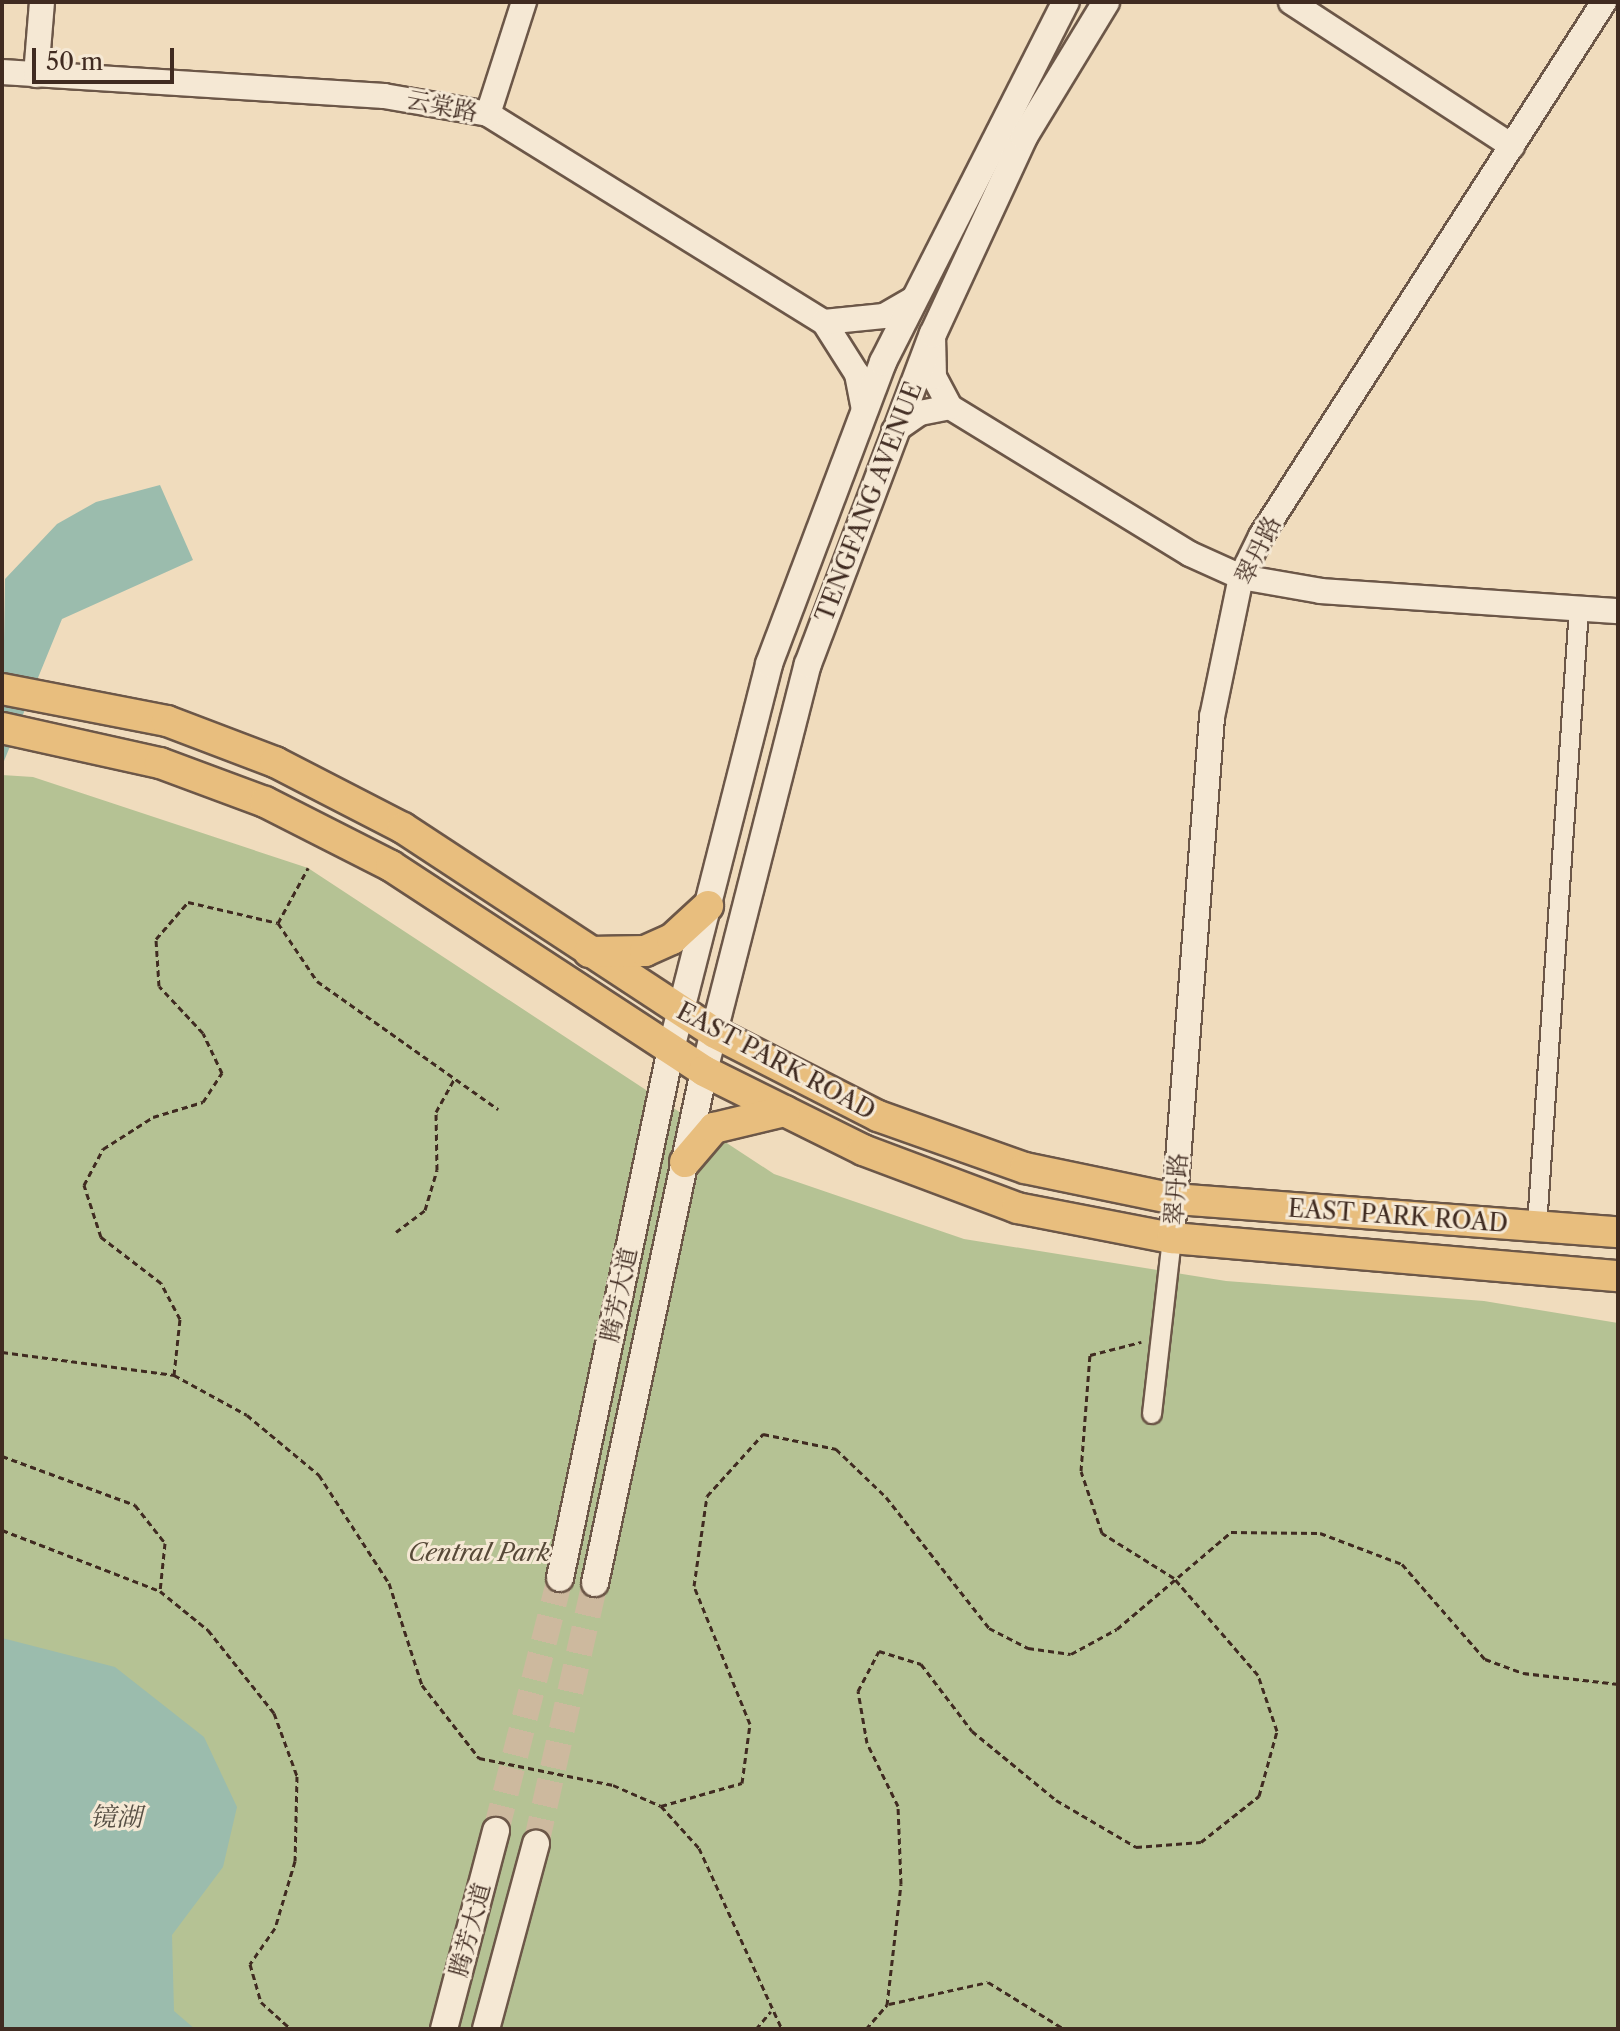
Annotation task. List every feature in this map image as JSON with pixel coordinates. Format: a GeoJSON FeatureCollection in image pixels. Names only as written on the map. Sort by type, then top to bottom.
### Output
{"type":"FeatureCollection","features":[{"type":"Feature","properties":{"kind":"main road","name":"TENGFANG AVENUE"},"geometry":{"type":"LineString","coordinates":[[681,1013],[769,664],[864,411],[914,299],[1066,2]]}},
{"type":"Feature","properties":{"kind":"main road","name":"TENGFANG AVENUE"},"geometry":{"type":"LineString","coordinates":[[715,1033],[808,664],[894,431],[933,334],[1024,137],[1106,2]]}},
{"type":"Feature","properties":{"kind":"main road","name":"EAST PARK ROAD"},"geometry":{"type":"LineString","coordinates":[[2,689],[167,721],[275,762],[403,828],[715,1033],[878,1116],[1025,1168],[1175,1199],[1618,1232]]}},
{"type":"Feature","properties":{"kind":"main road","name":"EAST PARK ROAD"},"geometry":{"type":"LineString","coordinates":[[2,728],[160,763],[265,802],[391,866],[704,1071],[863,1150],[1017,1208],[1172,1238],[1618,1276]]}},
{"type":"Feature","properties":{"kind":"main road"},"geometry":{"type":"LineString","coordinates":[[589,952],[645,951],[672,939],[708,906]]}},
{"type":"Feature","properties":{"kind":"main road","name":"腾芳大道"},"geometry":{"type":"LineString","coordinates":[[560,1578],[681,1013]]}},
{"type":"Feature","properties":{"kind":"main road","name":"腾芳大道"},"geometry":{"type":"LineString","coordinates":[[595,1583],[704,1071],[715,1033]]}},
{"type":"Feature","properties":{"kind":"main road"},"geometry":{"type":"LineString","coordinates":[[685,1162],[714,1128],[785,1111]]}},
{"type":"Feature","properties":{"kind":"main road","name":"腾芳大道"},"geometry":{"type":"LineString","coordinates":[[444,2029],[496,1831]]}},
{"type":"Feature","properties":{"kind":"main road","name":"腾芳大道"},"geometry":{"type":"LineString","coordinates":[[486,2029],[536,1844]]}},
{"type":"Feature","properties":{"kind":"street"},"geometry":{"type":"LineString","coordinates":[[36,75],[42,2]]}},
{"type":"Feature","properties":{"kind":"street"},"geometry":{"type":"LineString","coordinates":[[488,114],[524,2]]}},
{"type":"Feature","properties":{"kind":"street"},"geometry":{"type":"LineString","coordinates":[[1291,2],[1512,146]]}},
{"type":"Feature","properties":{"kind":"street","name":"翠丹路"},"geometry":{"type":"LineString","coordinates":[[1172,1238],[1212,717],[1241,577],[1604,2]]}},
{"type":"Feature","properties":{"kind":"street","name":"云棠路"},"geometry":{"type":"LineString","coordinates":[[2,72],[384,96],[488,114],[824,322]]}},
{"type":"Feature","properties":{"kind":"street"},"geometry":{"type":"LineString","coordinates":[[864,411],[857,374],[824,322],[884,316],[914,299]]}},
{"type":"Feature","properties":{"kind":"street"},"geometry":{"type":"LineString","coordinates":[[933,334],[934,377],[950,407],[1190,554],[1241,577],[1321,591],[1618,611]]}},
{"type":"Feature","properties":{"kind":"street"},"geometry":{"type":"LineString","coordinates":[[894,431],[920,413],[950,407]]}},
{"type":"Feature","properties":{"kind":"street"},"geometry":{"type":"LineString","coordinates":[[1537,1226],[1579,608]]}},
{"type":"Feature","properties":{"kind":"street"},"geometry":{"type":"LineString","coordinates":[[1152,1414],[1172,1238]]}},
{"type":"Feature","properties":{"kind":"path"},"geometry":{"type":"LineString","coordinates":[[278,923],[308,868]]}},
{"type":"Feature","properties":{"kind":"path"},"geometry":{"type":"LineString","coordinates":[[174,1375],[180,1319],[161,1283],[101,1237],[84,1185],[103,1149],[153,1117],[203,1102],[222,1073],[203,1033],[159,986],[156,939],[188,902],[278,923],[317,981],[498,1109]]}},
{"type":"Feature","properties":{"kind":"path"},"geometry":{"type":"LineString","coordinates":[[396,1232],[425,1210],[437,1170],[436,1112],[454,1079]]}},
{"type":"Feature","properties":{"kind":"path"},"geometry":{"type":"LineString","coordinates":[[866,2029],[887,2005],[901,1884],[898,1806],[867,1743],[858,1691],[879,1651],[921,1664],[972,1731],[1056,1800],[1136,1847],[1201,1842],[1259,1796],[1277,1731],[1258,1675],[1174,1578],[1102,1533],[1081,1471],[1090,1355],[1114,1343],[1143,1342]]}},
{"type":"Feature","properties":{"kind":"path"},"geometry":{"type":"LineString","coordinates":[[2,1352],[174,1375],[247,1415],[319,1475],[389,1583],[422,1685],[479,1758],[613,1785],[661,1806],[699,1848],[771,2011],[782,2029]]}},
{"type":"Feature","properties":{"kind":"path"},"geometry":{"type":"LineString","coordinates":[[661,1806],[742,1783],[750,1724],[694,1586],[707,1496],[763,1434],[836,1449],[886,1497],[989,1628],[1028,1648],[1071,1654],[1117,1629],[1231,1532],[1320,1533],[1402,1564],[1485,1659],[1523,1673],[1618,1684]]}},
{"type":"Feature","properties":{"kind":"path"},"geometry":{"type":"LineString","coordinates":[[2,1456],[135,1505],[165,1543],[160,1591]]}},
{"type":"Feature","properties":{"kind":"path"},"geometry":{"type":"LineString","coordinates":[[2,1530],[160,1591],[208,1630],[274,1713],[297,1776],[295,1861],[275,1928],[250,1964],[261,2002],[291,2029]]}},
{"type":"Feature","properties":{"kind":"path"},"geometry":{"type":"LineString","coordinates":[[887,2005],[988,1982],[1064,2029]]}},
{"type":"Feature","properties":{"kind":"path"},"geometry":{"type":"LineString","coordinates":[[756,2029],[771,2011]]}},
{"type":"Feature","properties":{"kind":"green space","name":"Central Park"},"geometry":{"type":"Polygon","coordinates":[[[2,775],[33,777],[308,868],[774,1174],[964,1239],[1226,1281],[1484,1301],[1618,1323],[1618,2029],[2,2029],[2,775]]]}},
{"type":"Feature","properties":{"kind":"water"},"geometry":{"type":"Polygon","coordinates":[[[160,485],[193,560],[62,619],[2,766],[5,579],[57,524],[96,502],[160,485]]]}},
{"type":"Feature","properties":{"kind":"water","name":"镜湖"},"geometry":{"type":"Polygon","coordinates":[[[2,1638],[115,1667],[204,1737],[237,1807],[223,1867],[172,1935],[174,2011],[195,2029],[2,2029],[2,1638]]]}},
{"type":"Feature","properties":{"kind":"tunnel"},"geometry":{"type":"LineString","coordinates":[[496,1831],[560,1578]]}},
{"type":"Feature","properties":{"kind":"tunnel"},"geometry":{"type":"LineString","coordinates":[[536,1844],[595,1583]]}}]}
